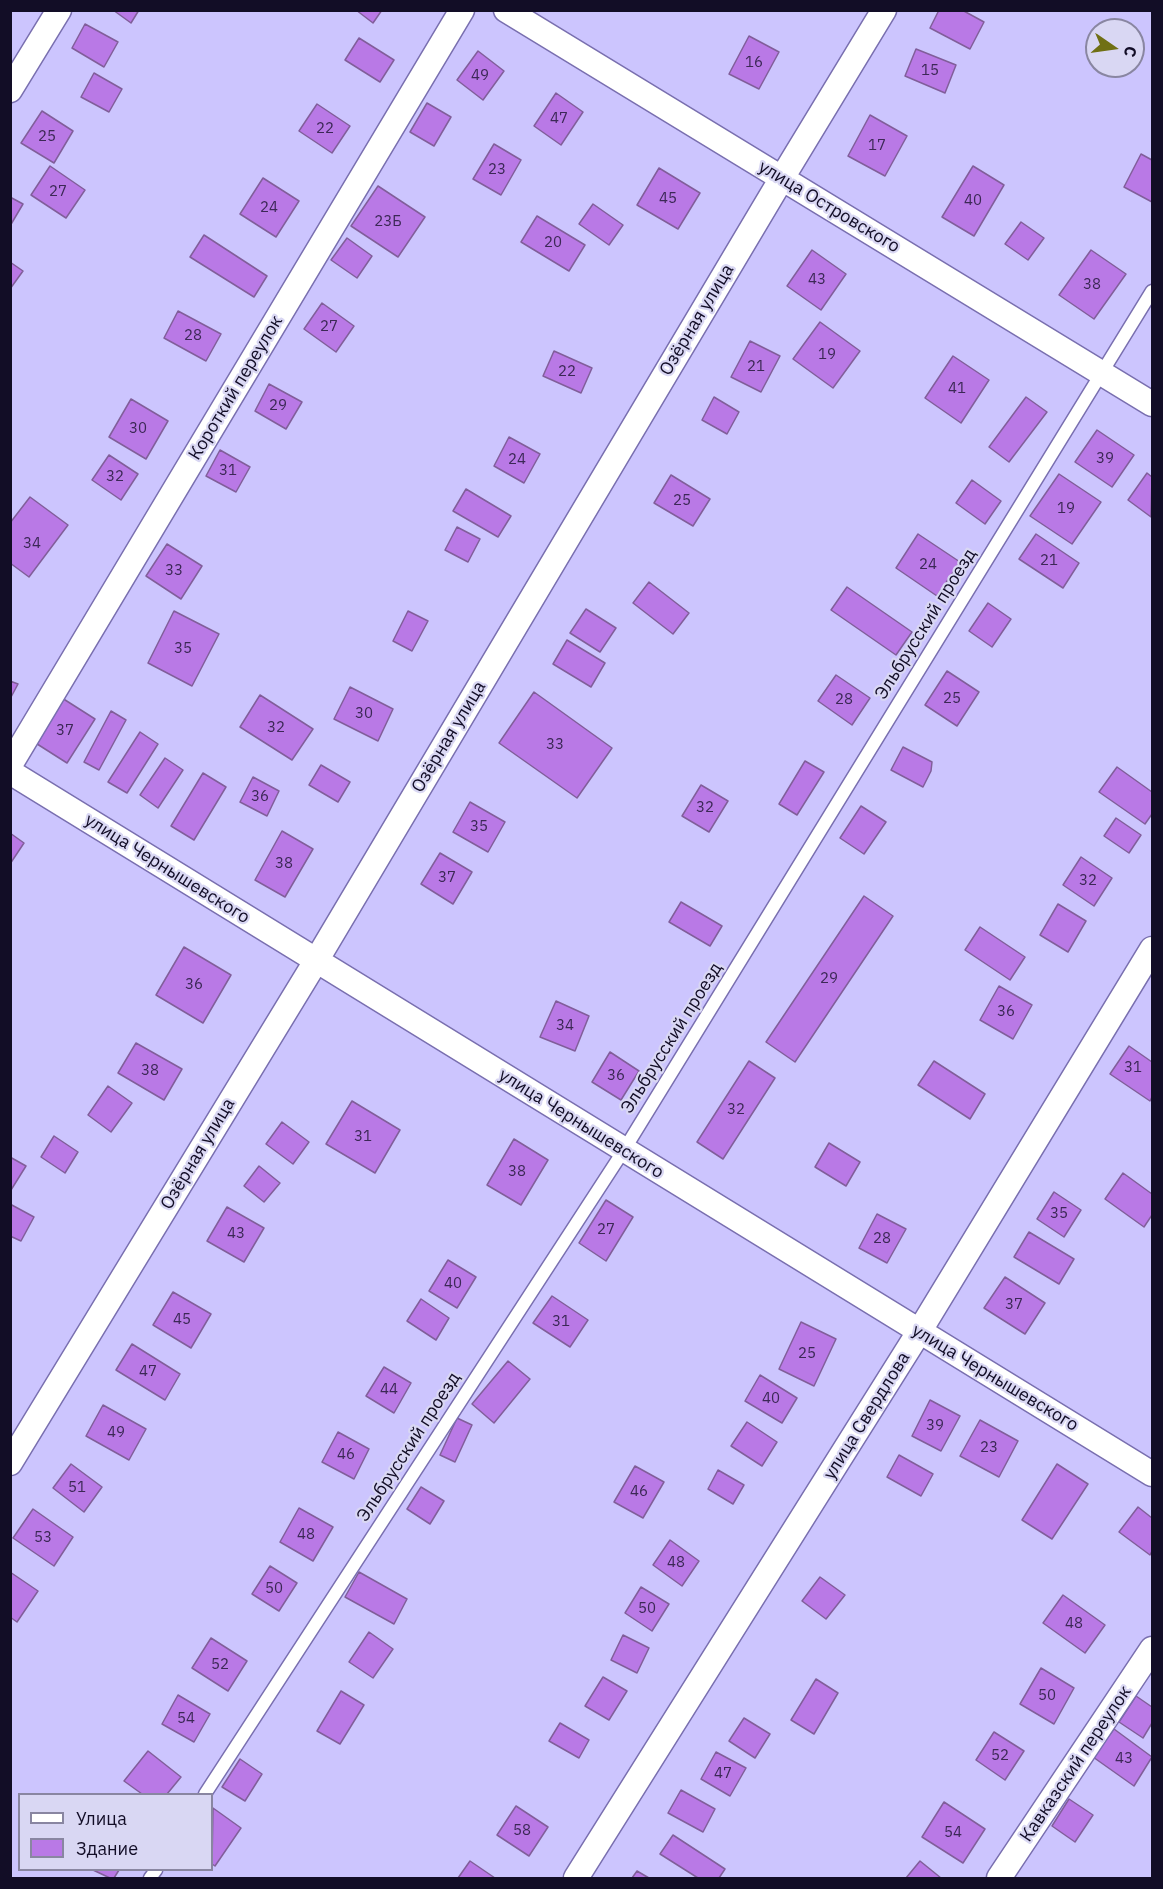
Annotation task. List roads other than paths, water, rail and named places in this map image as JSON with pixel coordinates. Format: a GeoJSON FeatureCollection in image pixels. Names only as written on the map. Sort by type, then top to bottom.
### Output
{"type":"FeatureCollection","features":[{"type":"Feature","properties":{"kind":"street"},"geometry":{"type":"LineString","coordinates":[[10,90],[59,10]]}},
{"type":"Feature","properties":{"kind":"street","name":"Короткий переулок"},"geometry":{"type":"LineString","coordinates":[[10,765],[462,10]]}},
{"type":"Feature","properties":{"kind":"street","name":"улица Островского"},"geometry":{"type":"LineString","coordinates":[[506,10],[1152,404]]}},
{"type":"Feature","properties":{"kind":"street","name":"Озёрная улица"},"geometry":{"type":"LineString","coordinates":[[10,1463],[315,961],[782,178],[885,10]]}},
{"type":"Feature","properties":{"kind":"street","name":"улица Чернышевского"},"geometry":{"type":"LineString","coordinates":[[10,772],[1152,1474]]}},
{"type":"Feature","properties":{"kind":"street","name":"улица Свердлова"},"geometry":{"type":"LineString","coordinates":[[576,1878],[919,1332],[1152,949]]}},
{"type":"Feature","properties":{"kind":"street","name":"Кавказский переулок"},"geometry":{"type":"LineString","coordinates":[[999,1878],[1152,1649]]}},
{"type":"Feature","properties":{"kind":"lane","name":"Эльбрусский проезд"},"geometry":{"type":"LineString","coordinates":[[206,1793],[624,1150],[1152,291]]}}]}
